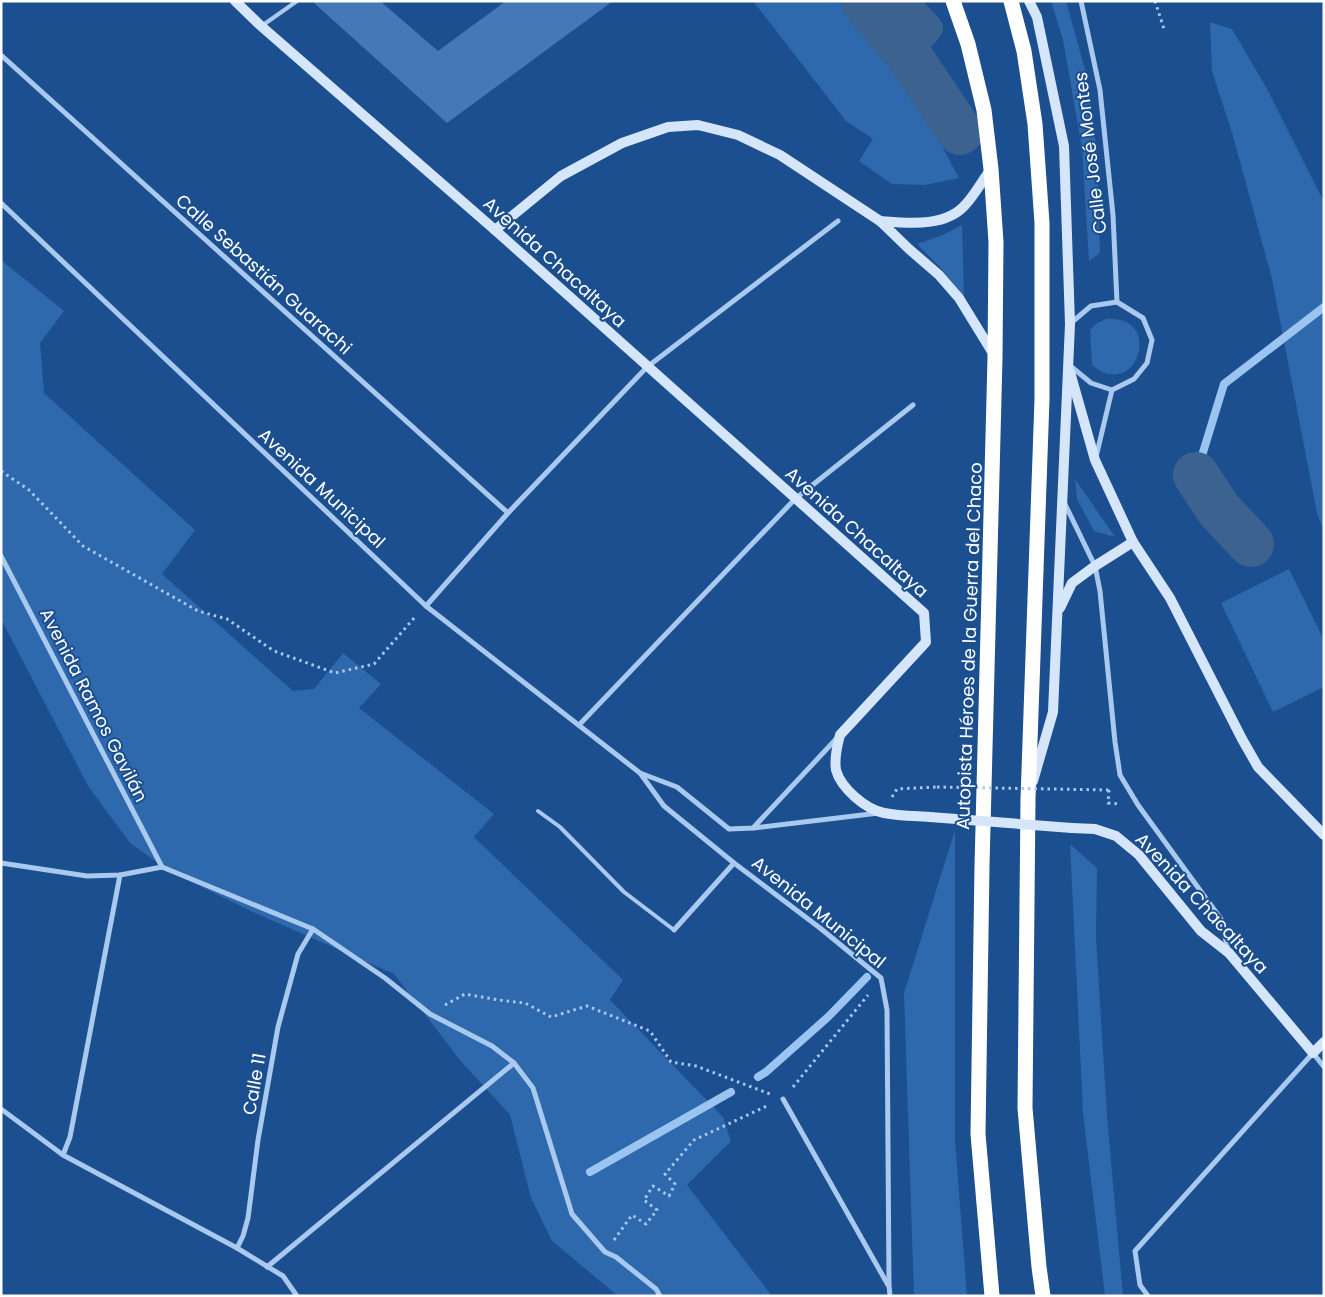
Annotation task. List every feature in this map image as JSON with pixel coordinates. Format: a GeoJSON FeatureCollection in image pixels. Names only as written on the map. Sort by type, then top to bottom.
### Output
{"type":"FeatureCollection","features":[{"type":"Feature","properties":{"kind":"highway","name":"Autopista Héroes de la Guerra del Chaco"},"geometry":{"type":"LineString","coordinates":[[953,1],[968,44],[984,110],[996,242],[996,358],[982,866],[978,1134],[992,1296]]}},
{"type":"Feature","properties":{"kind":"highway"},"geometry":{"type":"LineString","coordinates":[[1011,1],[1024,51],[1034,115],[1042,223],[1042,399],[1028,799],[1025,1108],[1043,1296]]}},
{"type":"Feature","properties":{"kind":"street","name":"Avenida Chacaltaya"},"geometry":{"type":"LineString","coordinates":[[235,1],[924,613],[926,642],[840,735],[836,755],[836,770],[845,788],[862,802],[882,813],[1095,829],[1116,836],[1139,856],[1201,931],[1229,953],[1324,1066]]}},
{"type":"Feature","properties":{"kind":"street"},"geometry":{"type":"LineString","coordinates":[[1028,799],[1053,712],[1070,324],[1064,146],[1037,17],[1029,1]]}},
{"type":"Feature","properties":{"kind":"street","name":"Calle José Montes"},"geometry":{"type":"LineString","coordinates":[[1081,1],[1100,90],[1113,215],[1117,302]]}},
{"type":"Feature","properties":{"kind":"street","name":"Calle Sebastián Guarachi"},"geometry":{"type":"LineString","coordinates":[[1,55],[508,513]]}},
{"type":"Feature","properties":{"kind":"street"},"geometry":{"type":"LineString","coordinates":[[495,230],[560,176],[622,143],[668,127],[698,125],[738,134],[780,155],[880,221],[939,275],[959,298],[996,358]]}},
{"type":"Feature","properties":{"kind":"street"},"geometry":{"type":"LineString","coordinates":[[880,221],[919,224],[945,218],[964,206],[990,169]]}},
{"type":"Feature","properties":{"kind":"street","name":"Avenida Municipal"},"geometry":{"type":"LineString","coordinates":[[1,203],[426,606],[640,773],[677,787],[728,828],[754,828],[882,813]]}},
{"type":"Feature","properties":{"kind":"street"},"geometry":{"type":"LineString","coordinates":[[426,606],[508,513],[647,367],[838,221]]}},
{"type":"Feature","properties":{"kind":"street"},"geometry":{"type":"LineString","coordinates":[[1068,364],[1091,383],[1112,390],[1134,380],[1147,363],[1152,340],[1142,318],[1117,302],[1092,306],[1070,324]]}},
{"type":"Feature","properties":{"kind":"street"},"geometry":{"type":"LineString","coordinates":[[1068,364],[1095,460],[1133,542],[1170,598],[1258,767],[1324,835]]}},
{"type":"Feature","properties":{"kind":"street"},"geometry":{"type":"LineString","coordinates":[[1095,460],[1112,390]]}},
{"type":"Feature","properties":{"kind":"street"},"geometry":{"type":"LineString","coordinates":[[578,726],[795,499],[913,405]]}},
{"type":"Feature","properties":{"kind":"street"},"geometry":{"type":"LineString","coordinates":[[1062,496],[1095,566],[1100,591],[1120,775],[1138,805],[1221,919],[1229,953]]}},
{"type":"Feature","properties":{"kind":"street"},"geometry":{"type":"LineString","coordinates":[[1058,610],[1072,583],[1133,542]]}},
{"type":"Feature","properties":{"kind":"street","name":"Avenida Ramos Gavilán"},"geometry":{"type":"LineString","coordinates":[[1,556],[162,867]]}},
{"type":"Feature","properties":{"kind":"street"},"geometry":{"type":"LineString","coordinates":[[754,828],[840,735]]}},
{"type":"Feature","properties":{"kind":"street","name":"Avenida Municipal"},"geometry":{"type":"LineString","coordinates":[[640,773],[664,806],[881,978],[887,1010],[888,1285],[890,1296]]}},
{"type":"Feature","properties":{"kind":"street"},"geometry":{"type":"LineString","coordinates":[[1,863],[87,876],[120,875],[162,867],[313,929],[385,978],[430,1014],[492,1046],[514,1063],[533,1088],[572,1214],[605,1252],[616,1257],[656,1289],[660,1296]]}},
{"type":"Feature","properties":{"kind":"street"},"geometry":{"type":"LineString","coordinates":[[674,930],[734,863]]}},
{"type":"Feature","properties":{"kind":"street"},"geometry":{"type":"LineString","coordinates":[[63,1155],[70,1136],[120,875]]}},
{"type":"Feature","properties":{"kind":"street","name":"Calle 11"},"geometry":{"type":"LineString","coordinates":[[238,1248],[248,1218],[258,1140],[278,1027],[298,954],[313,929]]}},
{"type":"Feature","properties":{"kind":"street"},"geometry":{"type":"LineString","coordinates":[[1148,1296],[1140,1285],[1136,1252],[1324,1042]]}},
{"type":"Feature","properties":{"kind":"street"},"geometry":{"type":"LineString","coordinates":[[267,1267],[514,1063]]}},
{"type":"Feature","properties":{"kind":"street"},"geometry":{"type":"LineString","coordinates":[[783,1099],[888,1285]]}},
{"type":"Feature","properties":{"kind":"street"},"geometry":{"type":"LineString","coordinates":[[1,1109],[63,1155],[238,1248],[283,1276],[297,1296]]}},
{"type":"Feature","properties":{"kind":"lane"},"geometry":{"type":"LineString","coordinates":[[261,26],[297,1]]}},
{"type":"Feature","properties":{"kind":"lane"},"geometry":{"type":"LineString","coordinates":[[538,811],[560,827],[624,892],[674,930]]}},
{"type":"Feature","properties":{"kind":"path"},"geometry":{"type":"LineString","coordinates":[[1155,1],[1165,32]]}},
{"type":"Feature","properties":{"kind":"path"},"geometry":{"type":"LineString","coordinates":[[1,471],[29,490],[83,546],[198,611],[227,619],[274,651],[335,673],[374,664],[426,606]]}},
{"type":"Feature","properties":{"kind":"path"},"geometry":{"type":"LineString","coordinates":[[882,813],[898,789],[937,787],[1109,790]]}},
{"type":"Feature","properties":{"kind":"path"},"geometry":{"type":"LineString","coordinates":[[605,1252],[632,1215],[646,1224],[657,1210],[644,1200],[652,1186],[669,1196],[675,1184],[665,1174],[694,1140],[783,1099],[881,978]]}},
{"type":"Feature","properties":{"kind":"path"},"geometry":{"type":"LineString","coordinates":[[430,1014],[465,994],[526,1003],[551,1018],[587,1006],[650,1031],[671,1062],[696,1066],[783,1099]]}},
{"type":"Feature","properties":{"kind":"shaded area"},"geometry":{"type":"Polygon","coordinates":[[[753,1],[838,1],[882,51],[925,114],[959,178],[925,185],[892,184],[859,161],[873,139],[846,121],[753,1]]]}},
{"type":"Feature","properties":{"kind":"shaded area"},"geometry":{"type":"Polygon","coordinates":[[[1051,1],[1066,1],[1086,73],[1097,151],[1100,253],[1089,261],[1082,148],[1063,40],[1051,1]]]}},
{"type":"Feature","properties":{"kind":"shaded area"},"geometry":{"type":"Polygon","coordinates":[[[1210,22],[1232,29],[1266,87],[1324,202],[1324,532],[1317,513],[1272,279],[1233,136],[1212,71],[1210,22]]]}},
{"type":"Feature","properties":{"kind":"shaded area"},"geometry":{"type":"Polygon","coordinates":[[[962,225],[964,296],[939,266],[917,244],[943,235],[962,225]]]}},
{"type":"Feature","properties":{"kind":"shaded area"},"geometry":{"type":"Polygon","coordinates":[[[1,260],[64,311],[40,343],[44,393],[195,530],[162,574],[293,691],[314,689],[343,653],[381,684],[359,708],[494,814],[474,837],[623,980],[610,1000],[723,1117],[731,1141],[687,1185],[772,1296],[618,1296],[552,1241],[531,1198],[510,1115],[460,1060],[394,974],[253,912],[169,871],[130,843],[88,786],[1,619],[1,260]]]}},
{"type":"Feature","properties":{"kind":"shaded area"},"geometry":{"type":"Polygon","coordinates":[[[1106,319],[1124,321],[1135,329],[1139,341],[1138,354],[1132,366],[1121,373],[1108,374],[1092,365],[1090,330],[1097,323],[1106,319]]]}},
{"type":"Feature","properties":{"kind":"shaded area"},"geometry":{"type":"Polygon","coordinates":[[[1075,479],[1115,537],[1094,531],[1077,499],[1075,479]]]}},
{"type":"Feature","properties":{"kind":"shaded area"},"geometry":{"type":"Polygon","coordinates":[[[1289,569],[1324,640],[1324,687],[1273,712],[1221,603],[1289,569]]]}},
{"type":"Feature","properties":{"kind":"shaded area"},"geometry":{"type":"Polygon","coordinates":[[[955,830],[955,1141],[967,1296],[914,1296],[904,993],[955,830]]]}},
{"type":"Feature","properties":{"kind":"shaded area"},"geometry":{"type":"Polygon","coordinates":[[[1070,844],[1097,868],[1096,938],[1107,1116],[1123,1296],[1105,1296],[1083,1113],[1070,844]]]}},
{"type":"Feature","properties":{"kind":"building"},"geometry":{"type":"Polygon","coordinates":[[[314,1],[380,1],[438,51],[506,1],[613,1],[447,123],[314,1]]]}},
{"type":"Feature","properties":{"kind":"waterway"},"geometry":{"type":"LineString","coordinates":[[863,1],[907,53],[960,132]]}},
{"type":"Feature","properties":{"kind":"waterway"},"geometry":{"type":"LineString","coordinates":[[903,1],[929,28],[907,53]]}},
{"type":"Feature","properties":{"kind":"waterway"},"geometry":{"type":"LineString","coordinates":[[1196,475],[1224,384],[1324,307]]}},
{"type":"Feature","properties":{"kind":"waterway"},"geometry":{"type":"LineString","coordinates":[[1196,475],[1219,510],[1251,544]]}},
{"type":"Feature","properties":{"kind":"waterway"},"geometry":{"type":"LineString","coordinates":[[758,1077],[828,1017],[867,977]]}},
{"type":"Feature","properties":{"kind":"waterway"},"geometry":{"type":"LineString","coordinates":[[590,1172],[731,1092]]}}]}
